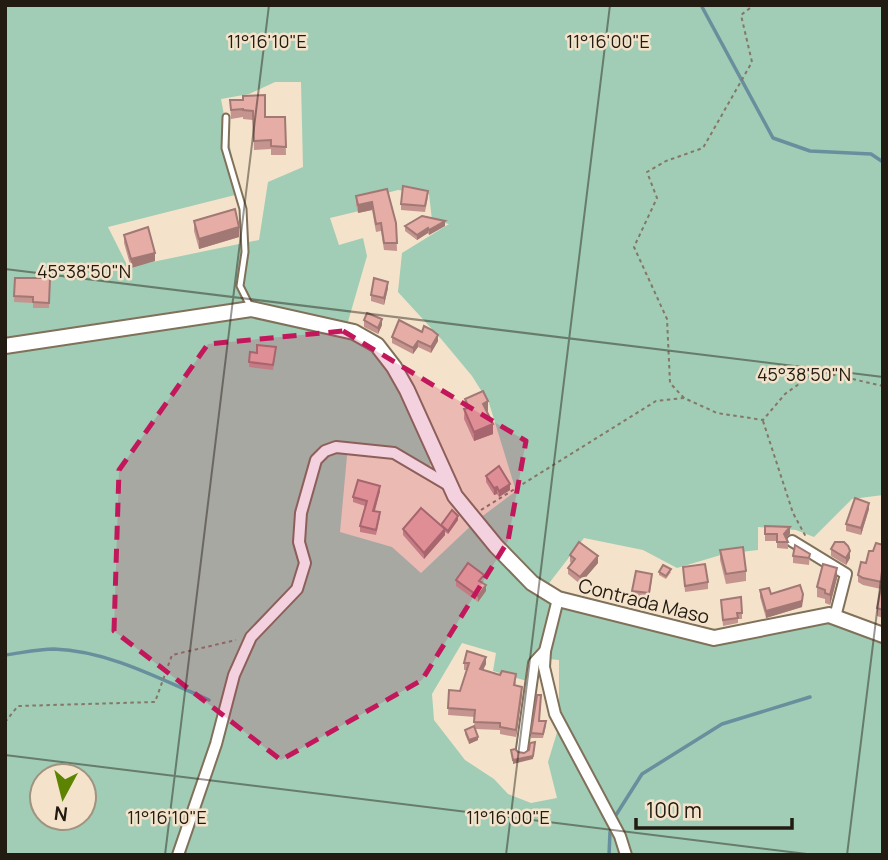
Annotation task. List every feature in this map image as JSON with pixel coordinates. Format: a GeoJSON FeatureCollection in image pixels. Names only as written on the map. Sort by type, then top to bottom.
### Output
{"type":"FeatureCollection","features":[{"type":"Feature","properties":{"kind":"street"},"geometry":{"type":"LineString","coordinates":[[5,346],[251,309]]}},
{"type":"Feature","properties":{"kind":"street","name":"Contrada Maso"},"geometry":{"type":"LineString","coordinates":[[251,309],[354,332],[377,345],[407,390],[455,496],[532,583],[558,599],[714,638],[829,615],[883,635]]}},
{"type":"Feature","properties":{"kind":"street"},"geometry":{"type":"LineString","coordinates":[[178,855],[216,744],[234,675],[251,637],[297,589],[305,563],[299,542],[301,513],[316,460],[325,451],[336,447],[394,453],[450,486]]}},
{"type":"Feature","properties":{"kind":"street"},"geometry":{"type":"LineString","coordinates":[[411,461],[439,461]]}},
{"type":"Feature","properties":{"kind":"street"},"geometry":{"type":"LineString","coordinates":[[792,541],[846,574],[835,617]]}},
{"type":"Feature","properties":{"kind":"street"},"geometry":{"type":"LineString","coordinates":[[558,599],[545,651],[544,667],[555,714],[620,836],[626,855]]}},
{"type":"Feature","properties":{"kind":"street"},"geometry":{"type":"LineString","coordinates":[[522,749],[534,663],[545,651]]}},
{"type":"Feature","properties":{"kind":"lane"},"geometry":{"type":"LineString","coordinates":[[226,117],[225,148],[243,209],[245,252],[240,286],[251,309]]}},
{"type":"Feature","properties":{"kind":"path"},"geometry":{"type":"LineString","coordinates":[[754,5],[741,15],[752,62],[703,148],[666,161],[647,172],[657,198],[634,247],[667,318],[670,383],[684,398],[717,413],[763,420]]}},
{"type":"Feature","properties":{"kind":"path"},"geometry":{"type":"LineString","coordinates":[[763,420],[785,394],[817,371],[883,386]]}},
{"type":"Feature","properties":{"kind":"path"},"geometry":{"type":"LineString","coordinates":[[471,516],[656,401],[684,398]]}},
{"type":"Feature","properties":{"kind":"path"},"geometry":{"type":"LineString","coordinates":[[763,420],[793,513],[817,556]]}},
{"type":"Feature","properties":{"kind":"path"},"geometry":{"type":"LineString","coordinates":[[5,723],[18,706],[155,702],[172,654],[251,637]]}},
{"type":"Feature","properties":{"kind":"highlighted area"},"geometry":{"type":"Polygon","coordinates":[[[343,331],[526,441],[508,541],[422,680],[281,760],[114,631],[119,470],[208,344],[343,331]]]}},
{"type":"Feature","properties":{"kind":"green space"},"geometry":{"type":"Polygon","coordinates":[[[5,5],[883,5],[883,495],[852,499],[814,537],[796,530],[758,527],[758,550],[724,554],[677,568],[643,550],[584,538],[543,591],[686,635],[828,617],[883,632],[883,855],[5,855],[5,5]],[[275,82],[249,94],[221,99],[239,194],[108,227],[128,267],[259,240],[268,182],[303,167],[301,82],[275,82]],[[398,190],[383,194],[359,211],[330,218],[339,245],[363,238],[367,256],[345,332],[389,360],[434,452],[429,469],[348,445],[340,532],[392,547],[421,573],[476,521],[516,491],[489,403],[472,376],[398,292],[402,253],[449,224],[432,220],[429,194],[398,190]],[[462,643],[432,694],[434,720],[465,760],[494,779],[508,794],[531,803],[557,798],[548,762],[559,726],[559,660],[538,658],[527,681],[493,671],[496,653],[462,643]]]}},
{"type":"Feature","properties":{"kind":"building"},"geometry":{"type":"Polygon","coordinates":[[[265,95],[265,117],[285,117],[286,147],[271,146],[271,140],[254,141],[253,111],[231,110],[230,100],[243,100],[243,96],[265,95]]]}},
{"type":"Feature","properties":{"kind":"building"},"geometry":{"type":"Polygon","coordinates":[[[403,186],[428,191],[425,206],[401,204],[403,186]]]}},
{"type":"Feature","properties":{"kind":"building"},"geometry":{"type":"Polygon","coordinates":[[[387,189],[396,223],[397,243],[384,243],[381,223],[376,224],[372,202],[358,205],[356,196],[387,189]]]}},
{"type":"Feature","properties":{"kind":"building"},"geometry":{"type":"Polygon","coordinates":[[[235,209],[239,227],[199,239],[194,221],[235,209]]]}},
{"type":"Feature","properties":{"kind":"building"},"geometry":{"type":"Polygon","coordinates":[[[422,216],[445,221],[417,235],[405,226],[422,216]]]}},
{"type":"Feature","properties":{"kind":"building"},"geometry":{"type":"Polygon","coordinates":[[[148,227],[155,253],[131,259],[124,235],[148,227]]]}},
{"type":"Feature","properties":{"kind":"building"},"geometry":{"type":"Polygon","coordinates":[[[15,278],[50,278],[49,303],[33,302],[33,297],[14,296],[15,278]]]}},
{"type":"Feature","properties":{"kind":"building"},"geometry":{"type":"Polygon","coordinates":[[[374,278],[388,282],[384,298],[371,295],[374,278]]]}},
{"type":"Feature","properties":{"kind":"building"},"geometry":{"type":"Polygon","coordinates":[[[367,313],[382,319],[378,328],[364,320],[367,313]]]}},
{"type":"Feature","properties":{"kind":"building"},"geometry":{"type":"Polygon","coordinates":[[[399,320],[422,332],[424,326],[438,335],[431,347],[418,341],[413,348],[392,337],[399,320]]]}},
{"type":"Feature","properties":{"kind":"building"},"geometry":{"type":"Polygon","coordinates":[[[257,345],[276,347],[273,365],[249,362],[250,352],[257,353],[257,345]]]}},
{"type":"Feature","properties":{"kind":"building"},"geometry":{"type":"Polygon","coordinates":[[[483,391],[488,401],[483,404],[493,424],[474,432],[464,409],[469,408],[465,399],[483,391]]]}},
{"type":"Feature","properties":{"kind":"building"},"geometry":{"type":"Polygon","coordinates":[[[499,466],[510,484],[499,491],[486,476],[499,466]]]}},
{"type":"Feature","properties":{"kind":"building"},"geometry":{"type":"Polygon","coordinates":[[[358,480],[380,486],[373,511],[380,512],[376,530],[360,526],[367,501],[353,497],[358,480]]]}},
{"type":"Feature","properties":{"kind":"building"},"geometry":{"type":"Polygon","coordinates":[[[855,498],[869,503],[861,528],[846,524],[855,498]]]}},
{"type":"Feature","properties":{"kind":"building"},"geometry":{"type":"Polygon","coordinates":[[[421,508],[445,529],[424,553],[403,529],[421,508]]]}},
{"type":"Feature","properties":{"kind":"building"},"geometry":{"type":"Polygon","coordinates":[[[452,510],[458,516],[448,531],[441,525],[452,510]]]}},
{"type":"Feature","properties":{"kind":"building"},"geometry":{"type":"Polygon","coordinates":[[[765,526],[790,527],[784,534],[788,542],[777,542],[777,534],[765,534],[765,526]]]}},
{"type":"Feature","properties":{"kind":"building"},"geometry":{"type":"Polygon","coordinates":[[[579,542],[598,556],[580,577],[568,568],[575,559],[570,555],[579,542]]]}},
{"type":"Feature","properties":{"kind":"building"},"geometry":{"type":"Polygon","coordinates":[[[835,542],[844,542],[848,546],[850,551],[846,558],[831,549],[835,542]]]}},
{"type":"Feature","properties":{"kind":"building"},"geometry":{"type":"Polygon","coordinates":[[[876,543],[883,545],[883,610],[877,608],[882,582],[858,575],[861,562],[866,563],[869,551],[873,551],[876,543]]]}},
{"type":"Feature","properties":{"kind":"building"},"geometry":{"type":"Polygon","coordinates":[[[795,545],[810,554],[809,558],[793,556],[795,545]]]}},
{"type":"Feature","properties":{"kind":"building"},"geometry":{"type":"Polygon","coordinates":[[[743,547],[746,571],[726,574],[720,550],[743,547]]]}},
{"type":"Feature","properties":{"kind":"building"},"geometry":{"type":"Polygon","coordinates":[[[468,563],[484,575],[479,581],[486,585],[478,596],[456,580],[468,563]]]}},
{"type":"Feature","properties":{"kind":"building"},"geometry":{"type":"Polygon","coordinates":[[[705,564],[708,582],[685,586],[683,567],[705,564]]]}},
{"type":"Feature","properties":{"kind":"building"},"geometry":{"type":"Polygon","coordinates":[[[823,564],[837,568],[830,595],[817,587],[823,564]]]}},
{"type":"Feature","properties":{"kind":"building"},"geometry":{"type":"Polygon","coordinates":[[[663,565],[671,569],[666,576],[659,572],[663,565]]]}},
{"type":"Feature","properties":{"kind":"building"},"geometry":{"type":"Polygon","coordinates":[[[636,571],[652,574],[649,593],[632,591],[636,571]]]}},
{"type":"Feature","properties":{"kind":"building"},"geometry":{"type":"Polygon","coordinates":[[[800,585],[802,601],[766,611],[760,590],[769,588],[771,594],[800,585]]]}},
{"type":"Feature","properties":{"kind":"building"},"geometry":{"type":"Polygon","coordinates":[[[741,597],[742,613],[737,613],[738,618],[723,620],[721,600],[741,597]]]}},
{"type":"Feature","properties":{"kind":"building"},"geometry":{"type":"Polygon","coordinates":[[[467,651],[486,657],[480,669],[500,675],[502,671],[516,674],[514,685],[522,687],[516,730],[500,727],[500,723],[474,722],[475,710],[448,708],[449,690],[460,691],[469,663],[464,663],[467,651]]]}},
{"type":"Feature","properties":{"kind":"building"},"geometry":{"type":"Polygon","coordinates":[[[537,695],[541,695],[539,721],[546,721],[543,734],[531,733],[537,695]]]}},
{"type":"Feature","properties":{"kind":"building"},"geometry":{"type":"Polygon","coordinates":[[[474,726],[478,737],[469,740],[465,730],[474,726]]]}},
{"type":"Feature","properties":{"kind":"building"},"geometry":{"type":"Polygon","coordinates":[[[535,742],[533,756],[513,760],[511,750],[524,753],[529,750],[530,743],[535,742]]]}},
{"type":"Feature","properties":{"kind":"waterway"},"geometry":{"type":"LineString","coordinates":[[701,5],[773,138],[810,151],[871,154],[883,162]]}},
{"type":"Feature","properties":{"kind":"waterway"},"geometry":{"type":"LineString","coordinates":[[5,655],[54,649],[95,655],[134,667],[209,700]]}},
{"type":"Feature","properties":{"kind":"waterway"},"geometry":{"type":"LineString","coordinates":[[616,815],[642,774],[722,724],[810,697]]}},
{"type":"Feature","properties":{"kind":"waterway"},"geometry":{"type":"LineString","coordinates":[[609,855],[610,832]]}}]}
